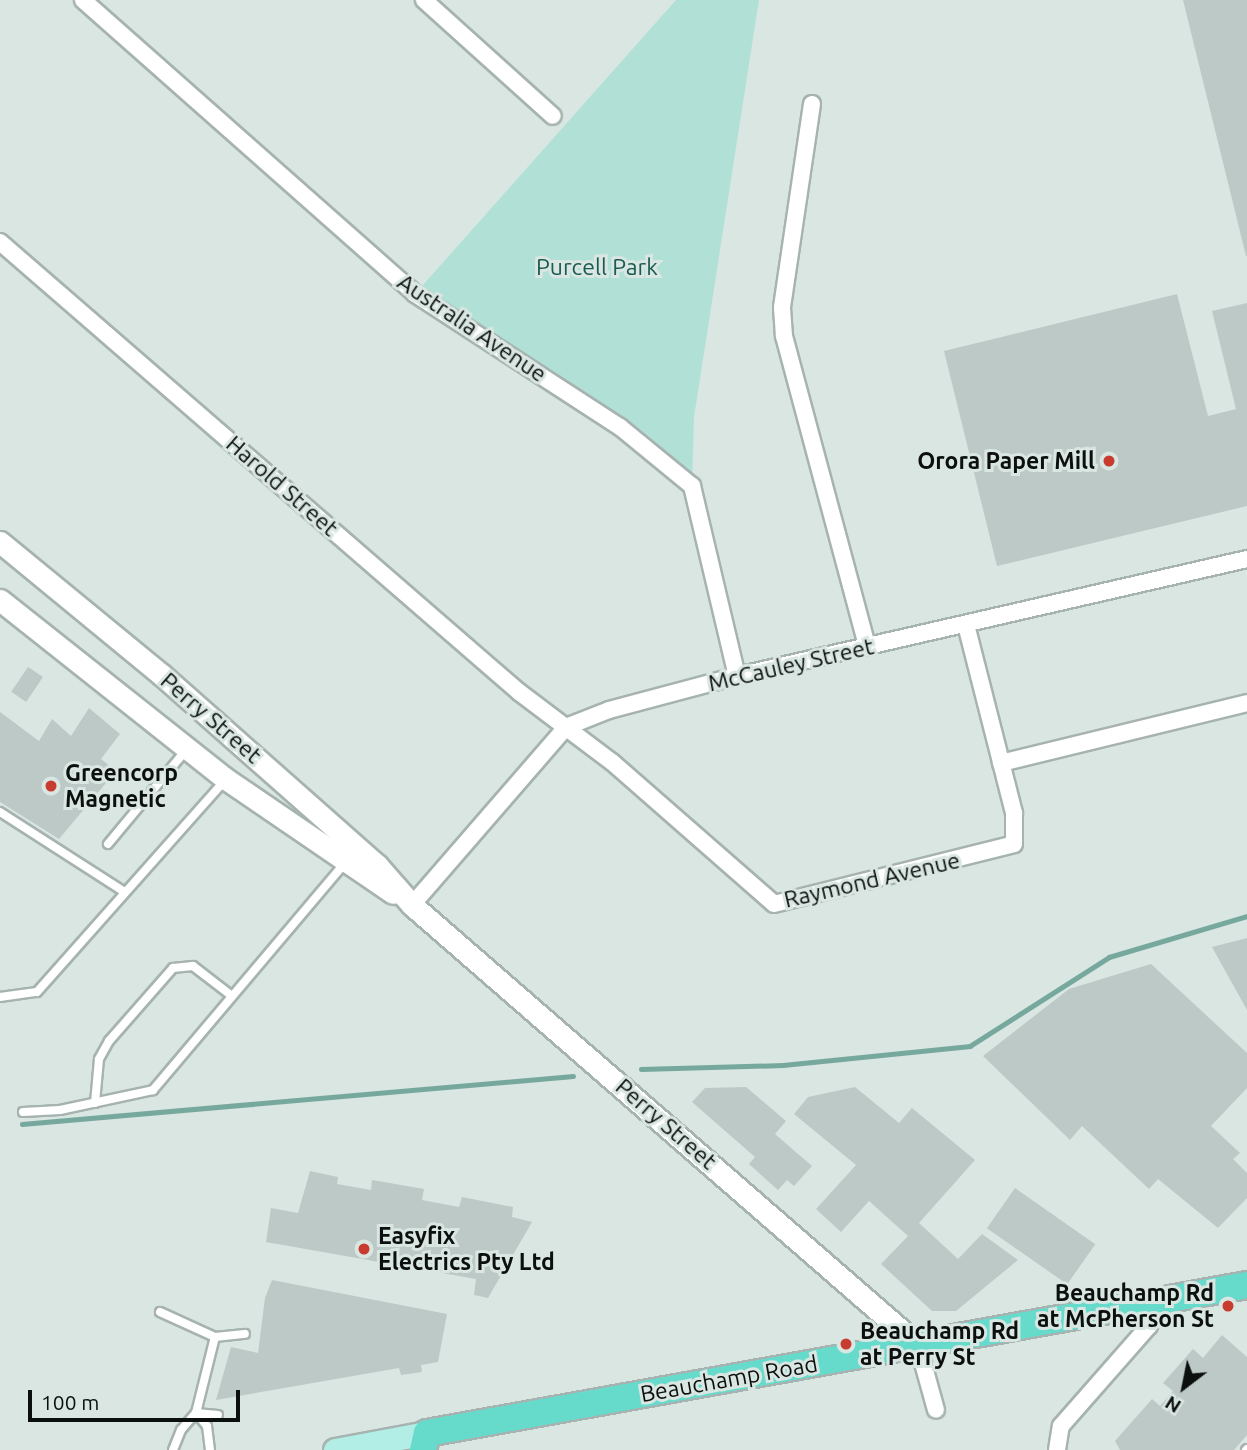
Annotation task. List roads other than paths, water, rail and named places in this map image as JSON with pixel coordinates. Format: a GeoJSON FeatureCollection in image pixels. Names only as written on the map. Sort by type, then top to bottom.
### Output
{"type":"FeatureCollection","features":[{"type":"Feature","properties":{"kind":"main road","name":"Beauchamp Road"},"geometry":{"type":"LineString","coordinates":[[335,1450],[425,1441],[918,1345],[1247,1285]]}},
{"type":"Feature","properties":{"kind":"street","name":"Australia Avenue"},"geometry":{"type":"LineString","coordinates":[[83,0],[415,294],[620,427],[692,486],[737,676]]}},
{"type":"Feature","properties":{"kind":"street"},"geometry":{"type":"LineString","coordinates":[[424,0],[553,116]]}},
{"type":"Feature","properties":{"kind":"street"},"geometry":{"type":"LineString","coordinates":[[812,104],[782,308],[784,336],[867,646]]}},
{"type":"Feature","properties":{"kind":"street","name":"Harold Street"},"geometry":{"type":"LineString","coordinates":[[0,242],[566,727]]}},
{"type":"Feature","properties":{"kind":"street","name":"Perry Street"},"geometry":{"type":"LineString","coordinates":[[0,542],[253,755],[377,865],[412,905],[918,1345]]}},
{"type":"Feature","properties":{"kind":"street","name":"McCauley Street"},"geometry":{"type":"LineString","coordinates":[[412,905],[566,727],[609,710],[737,676],[1247,559]]}},
{"type":"Feature","properties":{"kind":"street","name":"Perry Street"},"geometry":{"type":"LineString","coordinates":[[0,600],[226,779],[345,863],[412,905]]}},
{"type":"Feature","properties":{"kind":"street","name":"Raymond Avenue"},"geometry":{"type":"LineString","coordinates":[[566,727],[774,904],[1014,844],[1014,813],[966,624]]}},
{"type":"Feature","properties":{"kind":"street"},"geometry":{"type":"LineString","coordinates":[[1001,763],[1247,703]]}},
{"type":"Feature","properties":{"kind":"street"},"geometry":{"type":"LineString","coordinates":[[226,779],[253,755]]}},
{"type":"Feature","properties":{"kind":"street"},"geometry":{"type":"LineString","coordinates":[[1057,1450],[1061,1426],[1149,1326],[1157,1302]]}},
{"type":"Feature","properties":{"kind":"street"},"geometry":{"type":"LineString","coordinates":[[918,1345],[936,1410]]}},
{"type":"Feature","properties":{"kind":"lane"},"geometry":{"type":"LineString","coordinates":[[108,844],[187,748]]}},
{"type":"Feature","properties":{"kind":"lane"},"geometry":{"type":"LineString","coordinates":[[0,996],[37,992],[123,891],[226,779]]}},
{"type":"Feature","properties":{"kind":"lane"},"geometry":{"type":"LineString","coordinates":[[0,812],[123,891]]}},
{"type":"Feature","properties":{"kind":"lane"},"geometry":{"type":"LineString","coordinates":[[23,1112],[95,1103],[153,1090],[345,863]]}},
{"type":"Feature","properties":{"kind":"lane"},"geometry":{"type":"LineString","coordinates":[[95,1103],[99,1059],[109,1041],[173,968],[193,966],[232,996]]}},
{"type":"Feature","properties":{"kind":"lane"},"geometry":{"type":"LineString","coordinates":[[160,1312],[215,1337],[244,1334]]}},
{"type":"Feature","properties":{"kind":"lane"},"geometry":{"type":"LineString","coordinates":[[173,1450],[181,1430],[196,1413],[215,1337]]}},
{"type":"Feature","properties":{"kind":"lane"},"geometry":{"type":"LineString","coordinates":[[196,1413],[218,1415]]}},
{"type":"Feature","properties":{"kind":"lane"},"geometry":{"type":"LineString","coordinates":[[196,1413],[207,1426],[210,1450]]}},
{"type":"Feature","properties":{"kind":"waterway"},"geometry":{"type":"LineString","coordinates":[[641,1069],[783,1065],[970,1046],[1109,957],[1247,916]]}},
{"type":"Feature","properties":{"kind":"waterway"},"geometry":{"type":"LineString","coordinates":[[22,1124],[573,1076]]}},
{"type":"Feature","properties":{"kind":"place","name":"Orora Paper Mill"},"geometry":{"type":"Point","coordinates":[1109,461]}},
{"type":"Feature","properties":{"kind":"place","name":"Greencorp Magnetic"},"geometry":{"type":"Point","coordinates":[51,786]}},
{"type":"Feature","properties":{"kind":"place","name":"Easyfix Electrics Pty Ltd"},"geometry":{"type":"Point","coordinates":[364,1249]}},
{"type":"Feature","properties":{"kind":"place","name":"Beauchamp Rd at McPherson St"},"geometry":{"type":"Point","coordinates":[1228,1306]}},
{"type":"Feature","properties":{"kind":"place","name":"Beauchamp Rd at Perry St"},"geometry":{"type":"Point","coordinates":[846,1344]}},
{"type":"Feature","properties":{"kind":"park label","name":"Purcell Park"},"geometry":{"type":"Point","coordinates":[597,267]}}]}
